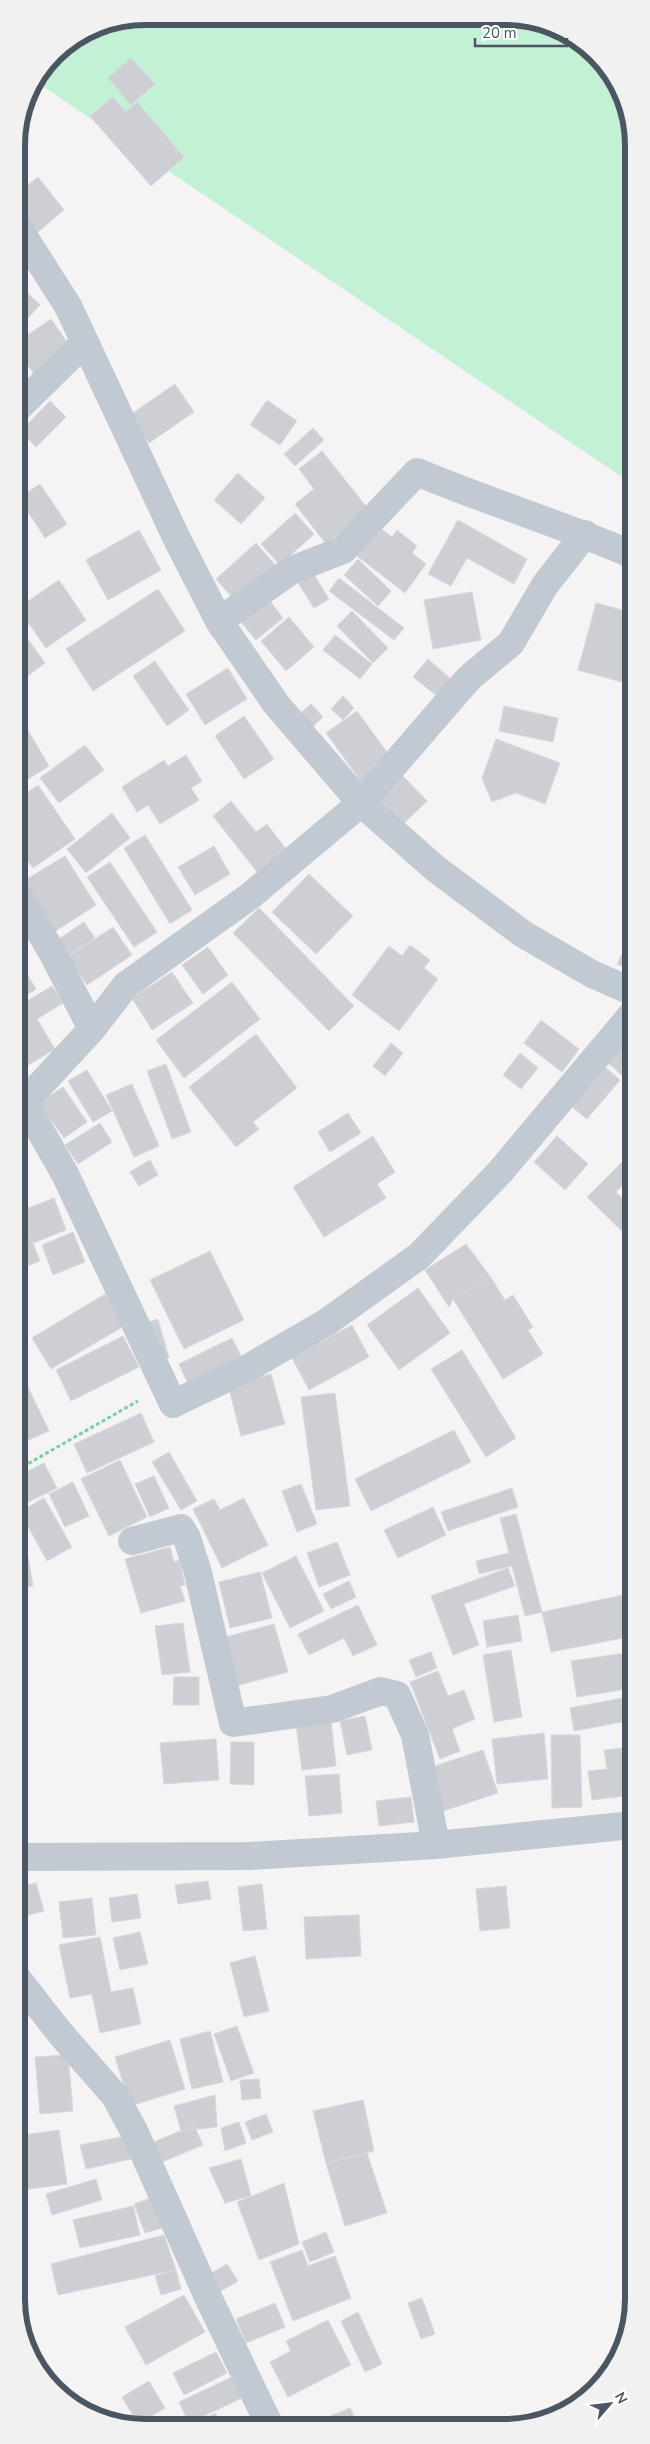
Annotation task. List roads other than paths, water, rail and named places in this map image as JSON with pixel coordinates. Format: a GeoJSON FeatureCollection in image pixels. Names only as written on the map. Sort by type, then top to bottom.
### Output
{"type":"FeatureCollection","features":[{"type":"Feature","properties":{"kind":"street"},"geometry":{"type":"LineString","coordinates":[[25,240],[68,306],[177,539],[220,621],[276,704],[360,803],[436,869],[523,934],[592,974],[625,988]]}},
{"type":"Feature","properties":{"kind":"street"},"geometry":{"type":"LineString","coordinates":[[25,401],[85,342]]}},
{"type":"Feature","properties":{"kind":"street"},"geometry":{"type":"LineString","coordinates":[[220,621],[292,570],[343,550],[417,472],[494,503],[585,534],[625,551]]}},
{"type":"Feature","properties":{"kind":"street"},"geometry":{"type":"LineString","coordinates":[[25,1101],[92,1029],[126,985],[250,896],[360,803],[469,678],[511,643],[545,585],[585,534]]}},
{"type":"Feature","properties":{"kind":"street"},"geometry":{"type":"LineString","coordinates":[[25,906],[53,954],[92,1029]]}},
{"type":"Feature","properties":{"kind":"street"},"geometry":{"type":"LineString","coordinates":[[25,1114],[65,1174],[173,1404],[221,1382],[327,1322],[419,1256],[500,1172],[625,1023]]}},
{"type":"Feature","properties":{"kind":"street"},"geometry":{"type":"LineString","coordinates":[[132,1541],[181,1528],[187,1538],[198,1573],[233,1723],[332,1709],[381,1691],[397,1695],[415,1735],[436,1845]]}},
{"type":"Feature","properties":{"kind":"street"},"geometry":{"type":"LineString","coordinates":[[25,1857],[248,1856],[436,1845],[625,1826]]}},
{"type":"Feature","properties":{"kind":"street"},"geometry":{"type":"LineString","coordinates":[[25,1988],[60,2033],[114,2096],[134,2131],[208,2297],[267,2419]]}}]}
